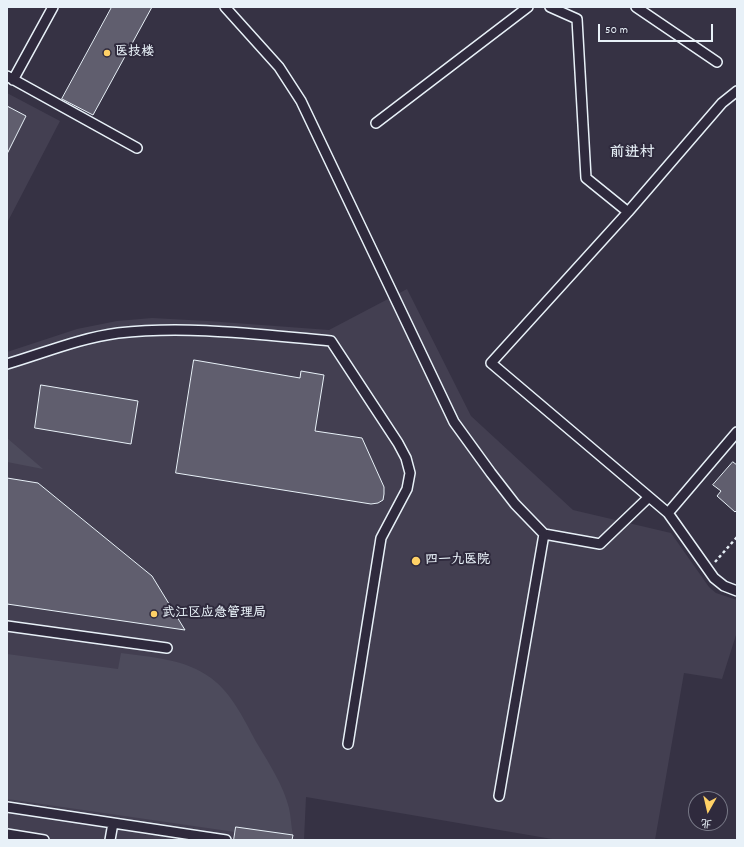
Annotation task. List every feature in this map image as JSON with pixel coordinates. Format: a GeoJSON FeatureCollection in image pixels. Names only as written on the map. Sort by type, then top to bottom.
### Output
{"type":"FeatureCollection","features":[{"type":"Feature","properties":{"kind":"lane"},"geometry":{"type":"LineString","coordinates":[[53,7],[10,78],[137,148]]}},
{"type":"Feature","properties":{"kind":"lane"},"geometry":{"type":"LineString","coordinates":[[225,7],[279,67],[301,102],[454,422],[505,491],[544,534],[600,544],[649,497]]}},
{"type":"Feature","properties":{"kind":"lane"},"geometry":{"type":"LineString","coordinates":[[376,123],[528,7]]}},
{"type":"Feature","properties":{"kind":"lane"},"geometry":{"type":"LineString","coordinates":[[550,7],[577,19],[586,178],[628,212]]}},
{"type":"Feature","properties":{"kind":"lane"},"geometry":{"type":"LineString","coordinates":[[636,7],[717,62]]}},
{"type":"Feature","properties":{"kind":"lane"},"geometry":{"type":"LineString","coordinates":[[737,91],[722,103],[628,212],[490,363],[668,513],[714,578],[724,586],[737,591]]}},
{"type":"Feature","properties":{"kind":"lane"},"geometry":{"type":"LineString","coordinates":[[7,364],[80,340],[117,333],[154,330],[207,331],[331,341],[398,443],[406,458],[410,473],[406,489],[381,538],[348,744]]}},
{"type":"Feature","properties":{"kind":"lane"},"geometry":{"type":"LineString","coordinates":[[668,513],[737,432]]}},
{"type":"Feature","properties":{"kind":"lane"},"geometry":{"type":"LineString","coordinates":[[499,796],[544,534]]}},
{"type":"Feature","properties":{"kind":"lane"},"geometry":{"type":"LineString","coordinates":[[7,626],[167,648]]}},
{"type":"Feature","properties":{"kind":"lane"},"geometry":{"type":"LineString","coordinates":[[7,807],[226,840]]}},
{"type":"Feature","properties":{"kind":"lane"},"geometry":{"type":"LineString","coordinates":[[110,840],[113,823]]}},
{"type":"Feature","properties":{"kind":"lane"},"geometry":{"type":"LineString","coordinates":[[7,834],[44,840]]}},
{"type":"Feature","properties":{"kind":"path"},"geometry":{"type":"LineString","coordinates":[[708,570],[737,537]]}},
{"type":"Feature","properties":{"kind":"shaded area"},"geometry":{"type":"Polygon","coordinates":[[[7,93],[60,121],[7,223],[7,93]]]}},
{"type":"Feature","properties":{"kind":"shaded area","name":"四一九医院"},"geometry":{"type":"Polygon","coordinates":[[[407,289],[471,416],[573,510],[671,533],[709,587],[716,593],[737,600],[737,632],[722,679],[684,673],[655,840],[558,840],[306,797],[304,840],[7,840],[7,352],[77,329],[117,321],[152,318],[329,330],[407,289]]]}},
{"type":"Feature","properties":{"kind":"shaded area"},"geometry":{"type":"Polygon","coordinates":[[[7,438],[43,469],[7,462],[7,438]]]}},
{"type":"Feature","properties":{"kind":"shaded area"},"geometry":{"type":"Polygon","coordinates":[[[121,653],[168,660],[191,667],[211,678],[226,692],[238,709],[280,783],[289,808],[293,835],[236,827],[235,832],[7,799],[7,654],[118,669],[121,653]]]}},
{"type":"Feature","properties":{"kind":"building","name":"医技楼"},"geometry":{"type":"Polygon","coordinates":[[[112,7],[152,7],[93,115],[62,99],[112,7]]]}},
{"type":"Feature","properties":{"kind":"building"},"geometry":{"type":"Polygon","coordinates":[[[7,106],[26,116],[7,154],[7,106]]]}},
{"type":"Feature","properties":{"kind":"building"},"geometry":{"type":"Polygon","coordinates":[[[194,360],[300,378],[301,371],[324,375],[315,431],[362,438],[384,487],[383,500],[378,503],[371,504],[176,473],[194,360]]]}},
{"type":"Feature","properties":{"kind":"building"},"geometry":{"type":"Polygon","coordinates":[[[41,385],[138,401],[131,444],[35,428],[41,385]]]}},
{"type":"Feature","properties":{"kind":"building"},"geometry":{"type":"Polygon","coordinates":[[[733,462],[737,465],[737,510],[735,512],[717,496],[721,491],[713,485],[733,462]]]}},
{"type":"Feature","properties":{"kind":"building"},"geometry":{"type":"Polygon","coordinates":[[[7,478],[38,483],[152,576],[185,630],[7,604],[7,478]]]}},
{"type":"Feature","properties":{"kind":"building"},"geometry":{"type":"Polygon","coordinates":[[[236,827],[293,835],[292,840],[234,840],[236,827]]]}},
{"type":"Feature","properties":{"kind":"place","name":"医技楼"},"geometry":{"type":"Point","coordinates":[107,53]}},
{"type":"Feature","properties":{"kind":"place","name":"四一九医院"},"geometry":{"type":"Point","coordinates":[416,561]}},
{"type":"Feature","properties":{"kind":"place","name":"武江区应急管理局"},"geometry":{"type":"Point","coordinates":[154,614]}},
{"type":"Feature","properties":{"kind":"district","name":"前进村"},"geometry":{"type":"Point","coordinates":[632,154]}}]}
